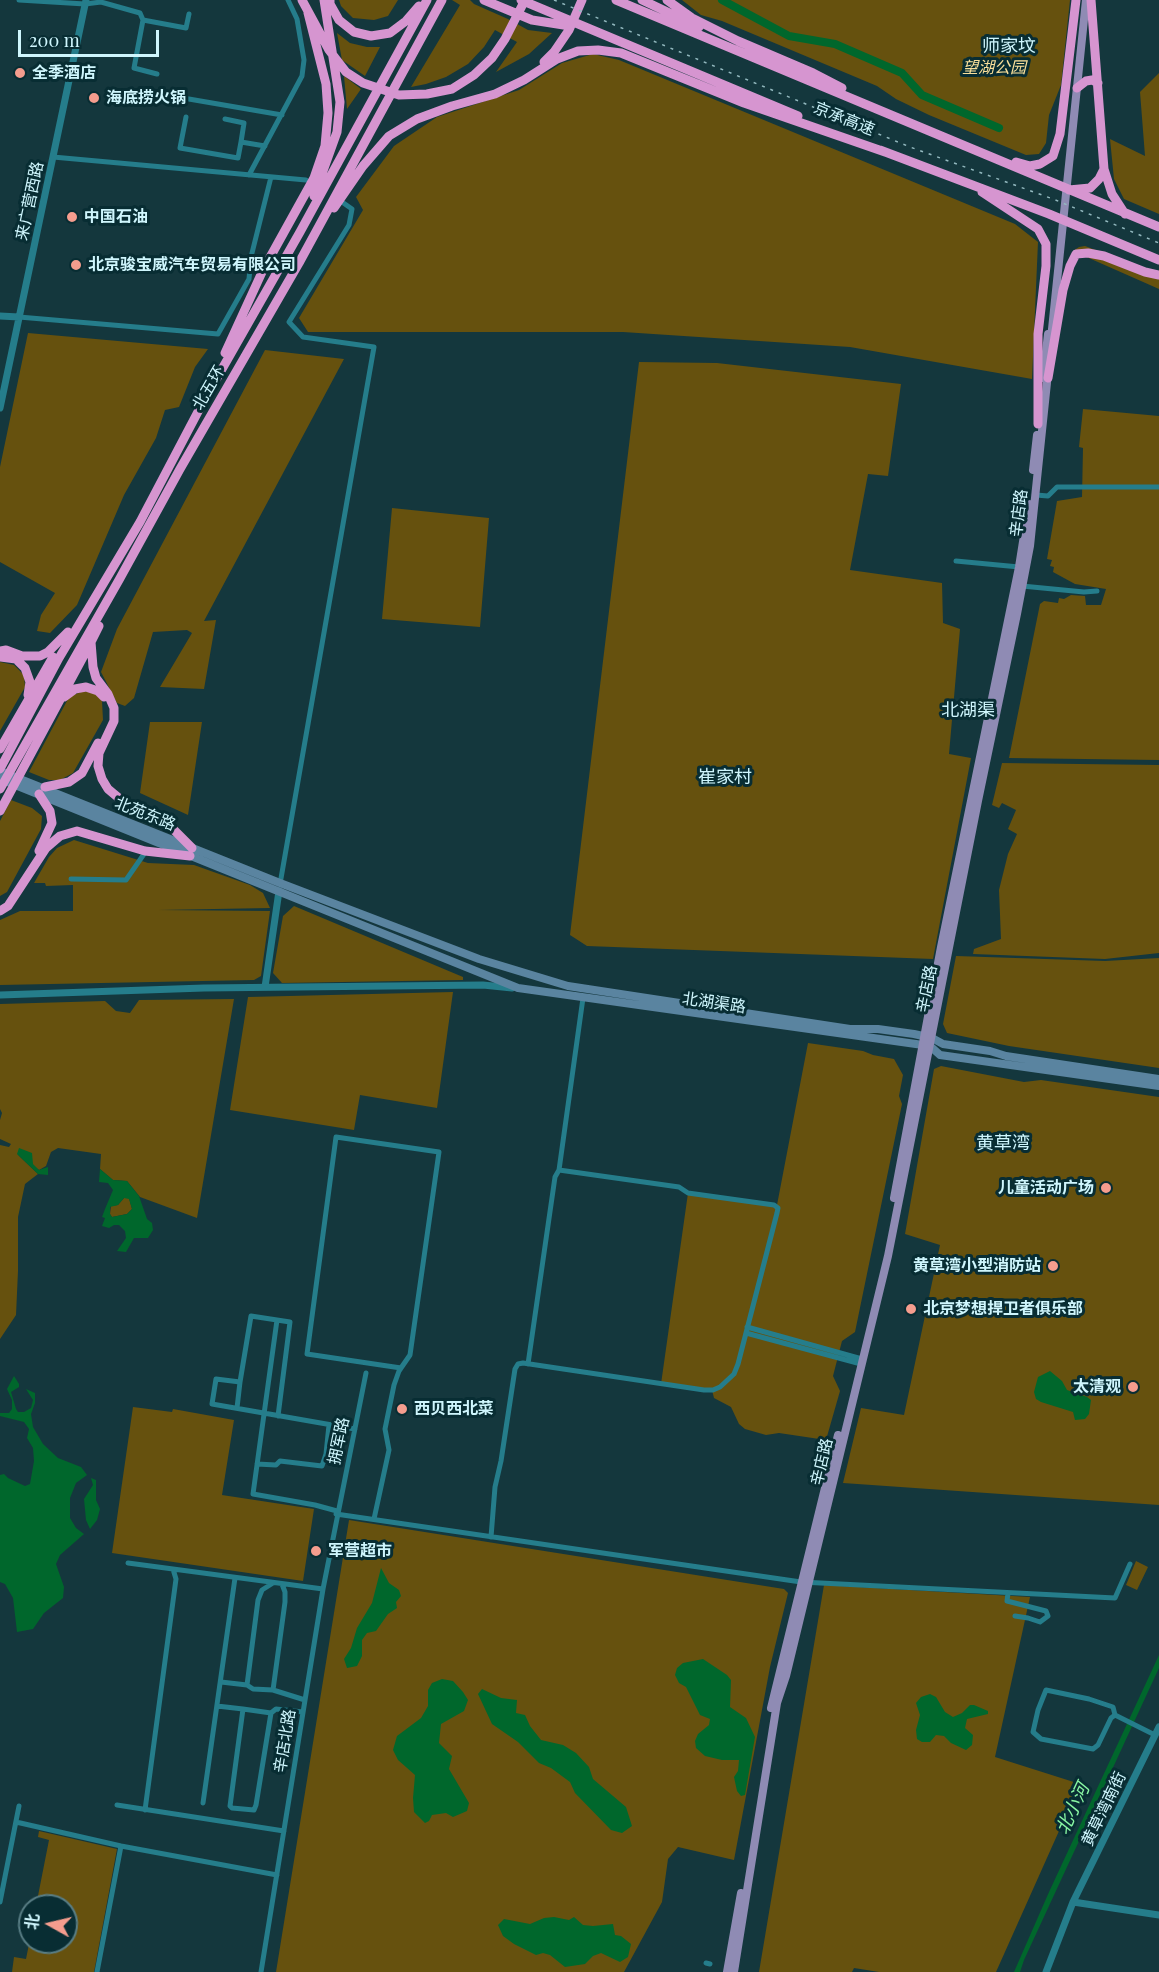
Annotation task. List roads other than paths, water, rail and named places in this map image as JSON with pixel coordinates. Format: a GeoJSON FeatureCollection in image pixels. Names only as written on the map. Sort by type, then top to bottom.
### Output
{"type":"FeatureCollection","features":[{"type":"Feature","properties":{"kind":"highway"},"geometry":{"type":"LineString","coordinates":[[302,0],[329,50],[346,72],[363,83],[399,95],[427,94],[452,89],[474,75],[492,58],[505,39],[523,0]]}},
{"type":"Feature","properties":{"kind":"highway"},"geometry":{"type":"LineString","coordinates":[[300,232],[338,132],[340,102],[324,0]]}},
{"type":"Feature","properties":{"kind":"highway"},"geometry":{"type":"LineString","coordinates":[[330,0],[339,20],[354,32],[371,36],[390,33],[406,21],[425,0]]}},
{"type":"Feature","properties":{"kind":"highway","name":"北五环"},"geometry":{"type":"LineString","coordinates":[[0,770],[59,658],[140,522],[201,406],[385,78],[425,0]]}},
{"type":"Feature","properties":{"kind":"highway","name":"北五环"},"geometry":{"type":"LineString","coordinates":[[0,789],[298,263],[442,0]]}},
{"type":"Feature","properties":{"kind":"highway"},"geometry":{"type":"LineString","coordinates":[[484,0],[532,20],[583,27]]}},
{"type":"Feature","properties":{"kind":"highway","name":"京承高速"},"geometry":{"type":"LineString","coordinates":[[523,0],[885,152],[1049,214],[1159,260]]}},
{"type":"Feature","properties":{"kind":"highway"},"geometry":{"type":"LineString","coordinates":[[524,80],[554,52],[569,30],[582,0]]}},
{"type":"Feature","properties":{"kind":"highway","name":"京承高速"},"geometry":{"type":"LineString","coordinates":[[616,0],[1159,227]]}},
{"type":"Feature","properties":{"kind":"highway"},"geometry":{"type":"LineString","coordinates":[[642,0],[686,22],[813,73],[886,112]]}},
{"type":"Feature","properties":{"kind":"highway"},"geometry":{"type":"LineString","coordinates":[[667,0],[692,18],[738,41]]}},
{"type":"Feature","properties":{"kind":"highway"},"geometry":{"type":"LineString","coordinates":[[993,157],[1029,166],[1040,164],[1053,156],[1060,134],[1077,0]]}},
{"type":"Feature","properties":{"kind":"highway"},"geometry":{"type":"LineString","coordinates":[[1090,0],[1104,169],[1112,194],[1125,214]]}},
{"type":"Feature","properties":{"kind":"highway"},"geometry":{"type":"LineString","coordinates":[[201,406],[263,270],[314,178],[324,146],[328,113],[326,84],[308,13]]}},
{"type":"Feature","properties":{"kind":"highway"},"geometry":{"type":"LineString","coordinates":[[298,263],[363,166],[389,136],[417,119],[495,94],[524,80],[557,59],[578,51],[598,50],[621,53],[744,103],[885,152]]}},
{"type":"Feature","properties":{"kind":"highway"},"geometry":{"type":"LineString","coordinates":[[1077,88],[1086,81],[1092,80],[1098,83]]}},
{"type":"Feature","properties":{"kind":"highway"},"geometry":{"type":"LineString","coordinates":[[1071,192],[1090,188],[1099,179],[1104,169]]}},
{"type":"Feature","properties":{"kind":"highway"},"geometry":{"type":"LineString","coordinates":[[970,184],[1038,229],[1046,244],[1046,266],[1038,334],[1038,424]]}},
{"type":"Feature","properties":{"kind":"highway"},"geometry":{"type":"LineString","coordinates":[[1050,375],[1063,290],[1076,254],[1088,253],[1104,256],[1159,275]]}},
{"type":"Feature","properties":{"kind":"highway"},"geometry":{"type":"LineString","coordinates":[[0,811],[91,642],[119,580]]}},
{"type":"Feature","properties":{"kind":"highway"},"geometry":{"type":"LineString","coordinates":[[0,749],[68,632],[105,581]]}},
{"type":"Feature","properties":{"kind":"highway"},"geometry":{"type":"LineString","coordinates":[[2,651],[22,656],[40,656],[58,643],[68,632]]}},
{"type":"Feature","properties":{"kind":"highway"},"geometry":{"type":"LineString","coordinates":[[91,642],[96,678],[108,694],[114,708],[114,721],[99,753],[98,766],[102,778],[108,789],[120,799],[174,830],[191,852]]}},
{"type":"Feature","properties":{"kind":"highway"},"geometry":{"type":"LineString","coordinates":[[2,651],[16,659],[25,668],[30,682],[27,701]]}},
{"type":"Feature","properties":{"kind":"highway"},"geometry":{"type":"LineString","coordinates":[[0,909],[8,902],[34,859],[52,823],[42,790],[69,782],[81,773],[107,726],[110,716],[107,701],[98,691],[86,687],[75,688],[62,698]]}},
{"type":"Feature","properties":{"kind":"highway"},"geometry":{"type":"LineString","coordinates":[[0,909],[8,906],[46,848],[60,836],[69,833],[77,831],[145,851],[191,852]]}},
{"type":"Feature","properties":{"kind":"main road","name":"辛店路"},"geometry":{"type":"LineString","coordinates":[[734,1972],[777,1703],[891,1219],[1007,645],[1031,494],[1076,52],[1077,0]]}},
{"type":"Feature","properties":{"kind":"main road","name":"辛店路"},"geometry":{"type":"LineString","coordinates":[[1007,645],[1030,546],[1050,375],[1086,0]]}},
{"type":"Feature","properties":{"kind":"main road","name":"北苑东路"},"geometry":{"type":"LineString","coordinates":[[0,770],[42,790],[280,887]]}},
{"type":"Feature","properties":{"kind":"main road","name":"北苑东路"},"geometry":{"type":"LineString","coordinates":[[0,778],[42,790]]}},
{"type":"Feature","properties":{"kind":"main road","name":"北湖渠路"},"geometry":{"type":"LineString","coordinates":[[280,887],[518,988],[943,1044],[1159,1079]]}},
{"type":"Feature","properties":{"kind":"main road","name":"北湖渠路"},"geometry":{"type":"LineString","coordinates":[[280,887],[479,959],[568,986],[850,1029],[878,1029],[927,1042],[940,1055],[1159,1086]]}},
{"type":"Feature","properties":{"kind":"main road","name":"辛店路"},"geometry":{"type":"LineString","coordinates":[[728,1972],[772,1702],[805,1582]]}},
{"type":"Feature","properties":{"kind":"street"},"geometry":{"type":"LineString","coordinates":[[19,0],[101,1],[141,13],[142,21],[134,68],[157,74]]}},
{"type":"Feature","properties":{"kind":"street"},"geometry":{"type":"LineString","coordinates":[[249,175],[302,76],[304,60],[297,19],[288,0]]}},
{"type":"Feature","properties":{"kind":"street","name":"来广营西路"},"geometry":{"type":"LineString","coordinates":[[0,408],[86,2]]}},
{"type":"Feature","properties":{"kind":"street"},"geometry":{"type":"LineString","coordinates":[[142,21],[186,28],[189,14]]}},
{"type":"Feature","properties":{"kind":"street"},"geometry":{"type":"LineString","coordinates":[[183,98],[282,115]]}},
{"type":"Feature","properties":{"kind":"street"},"geometry":{"type":"LineString","coordinates":[[186,117],[180,148],[238,158],[244,123],[225,119]]}},
{"type":"Feature","properties":{"kind":"street"},"geometry":{"type":"LineString","coordinates":[[241,142],[265,146]]}},
{"type":"Feature","properties":{"kind":"street"},"geometry":{"type":"LineString","coordinates":[[53,157],[306,180]]}},
{"type":"Feature","properties":{"kind":"street"},"geometry":{"type":"LineString","coordinates":[[0,315],[218,334],[249,279],[251,257],[271,177]]}},
{"type":"Feature","properties":{"kind":"street"},"geometry":{"type":"LineString","coordinates":[[265,987],[280,887],[374,347],[303,337],[290,322],[349,225],[352,209],[342,202]]}},
{"type":"Feature","properties":{"kind":"street"},"geometry":{"type":"LineString","coordinates":[[1036,495],[1048,496],[1057,487],[1159,487]]}},
{"type":"Feature","properties":{"kind":"street"},"geometry":{"type":"LineString","coordinates":[[956,561],[1019,567]]}},
{"type":"Feature","properties":{"kind":"street"},"geometry":{"type":"LineString","coordinates":[[1022,586],[1084,592],[1097,591]]}},
{"type":"Feature","properties":{"kind":"street"},"geometry":{"type":"LineString","coordinates":[[71,879],[126,880],[144,854]]}},
{"type":"Feature","properties":{"kind":"street"},"geometry":{"type":"LineString","coordinates":[[0,995],[265,987],[483,985],[518,988]]}},
{"type":"Feature","properties":{"kind":"street"},"geometry":{"type":"LineString","coordinates":[[528,1364],[555,1177],[559,1170],[583,998]]}},
{"type":"Feature","properties":{"kind":"street"},"geometry":{"type":"LineString","coordinates":[[374,1519],[389,1450],[385,1429],[394,1385],[401,1368],[410,1355],[439,1152],[336,1137],[307,1354],[401,1368]]}},
{"type":"Feature","properties":{"kind":"street"},"geometry":{"type":"LineString","coordinates":[[491,1537],[495,1487],[515,1369],[518,1364],[713,1390],[729,1381],[734,1374],[747,1330],[778,1208],[774,1205],[688,1193],[679,1187],[559,1170]]}},
{"type":"Feature","properties":{"kind":"street"},"geometry":{"type":"LineString","coordinates":[[237,1408],[251,1316],[290,1322],[278,1416]]}},
{"type":"Feature","properties":{"kind":"street"},"geometry":{"type":"LineString","coordinates":[[277,1320],[253,1494],[374,1519],[805,1582],[1115,1598],[1130,1564]]}},
{"type":"Feature","properties":{"kind":"street"},"geometry":{"type":"LineString","coordinates":[[747,1330],[859,1361]]}},
{"type":"Feature","properties":{"kind":"street","name":"拥军路"},"geometry":{"type":"LineString","coordinates":[[337,1512],[366,1373]]}},
{"type":"Feature","properties":{"kind":"street"},"geometry":{"type":"LineString","coordinates":[[240,1382],[216,1379],[212,1404],[355,1429]]}},
{"type":"Feature","properties":{"kind":"street"},"geometry":{"type":"LineString","coordinates":[[258,1464],[276,1465],[280,1461],[322,1466],[326,1454],[329,1425]]}},
{"type":"Feature","properties":{"kind":"street","name":"辛店北路"},"geometry":{"type":"LineString","coordinates":[[261,1972],[337,1512]]}},
{"type":"Feature","properties":{"kind":"street"},"geometry":{"type":"LineString","coordinates":[[128,1563],[323,1589]]}},
{"type":"Feature","properties":{"kind":"street"},"geometry":{"type":"LineString","coordinates":[[145,1810],[176,1579],[173,1569]]}},
{"type":"Feature","properties":{"kind":"street"},"geometry":{"type":"LineString","coordinates":[[203,1803],[235,1578]]}},
{"type":"Feature","properties":{"kind":"street"},"geometry":{"type":"LineString","coordinates":[[246,1685],[258,1600],[262,1590],[273,1583]]}},
{"type":"Feature","properties":{"kind":"street"},"geometry":{"type":"LineString","coordinates":[[273,1690],[285,1602],[282,1584]]}},
{"type":"Feature","properties":{"kind":"street"},"geometry":{"type":"LineString","coordinates":[[1008,1593],[1007,1601],[1046,1611],[1048,1616],[1040,1622],[1015,1616]]}},
{"type":"Feature","properties":{"kind":"street"},"geometry":{"type":"LineString","coordinates":[[221,1682],[246,1685],[253,1689],[273,1690],[305,1700]]}},
{"type":"Feature","properties":{"kind":"street"},"geometry":{"type":"LineString","coordinates":[[1046,1690],[1089,1699],[1113,1707],[1115,1716],[1093,1749],[1041,1739],[1033,1732],[1046,1690]]}},
{"type":"Feature","properties":{"kind":"street"},"geometry":{"type":"LineString","coordinates":[[217,1706],[271,1713]]}},
{"type":"Feature","properties":{"kind":"street"},"geometry":{"type":"LineString","coordinates":[[243,1709],[230,1806],[254,1810],[271,1713],[276,1708],[303,1712]]}},
{"type":"Feature","properties":{"kind":"street"},"geometry":{"type":"LineString","coordinates":[[1115,1716],[1155,1735]]}},
{"type":"Feature","properties":{"kind":"street","name":"黄草湾南街"},"geometry":{"type":"LineString","coordinates":[[1046,1972],[1073,1902],[1159,1727]]}},
{"type":"Feature","properties":{"kind":"street"},"geometry":{"type":"LineString","coordinates":[[117,1805],[284,1831]]}},
{"type":"Feature","properties":{"kind":"street"},"geometry":{"type":"LineString","coordinates":[[0,1902],[19,1806]]}},
{"type":"Feature","properties":{"kind":"street"},"geometry":{"type":"LineString","coordinates":[[16,1822],[121,1846],[277,1875]]}},
{"type":"Feature","properties":{"kind":"street"},"geometry":{"type":"LineString","coordinates":[[97,1972],[121,1846]]}},
{"type":"Feature","properties":{"kind":"street"},"geometry":{"type":"LineString","coordinates":[[1073,1902],[1159,1915]]}},
{"type":"Feature","properties":{"kind":"waterway"},"geometry":{"type":"LineString","coordinates":[[722,0],[789,36],[835,44],[902,73],[922,95],[999,128]]}},
{"type":"Feature","properties":{"kind":"railway"},"geometry":{"type":"LineString","coordinates":[[554,0],[910,147],[1053,199],[1159,243]]}},
{"type":"Feature","properties":{"kind":"place","name":"全季酒店"},"geometry":{"type":"Point","coordinates":[20,73]}},
{"type":"Feature","properties":{"kind":"place","name":"海底捞火锅"},"geometry":{"type":"Point","coordinates":[94,98]}},
{"type":"Feature","properties":{"kind":"place","name":"中国石油"},"geometry":{"type":"Point","coordinates":[72,217]}},
{"type":"Feature","properties":{"kind":"place","name":"北京骏宝威汽车贸易有限公司"},"geometry":{"type":"Point","coordinates":[76,265]}},
{"type":"Feature","properties":{"kind":"place","name":"儿童活动广场"},"geometry":{"type":"Point","coordinates":[1106,1188]}},
{"type":"Feature","properties":{"kind":"place","name":"黄草湾小型消防站"},"geometry":{"type":"Point","coordinates":[1053,1266]}},
{"type":"Feature","properties":{"kind":"place","name":"北京梦想捍卫者俱乐部"},"geometry":{"type":"Point","coordinates":[911,1309]}},
{"type":"Feature","properties":{"kind":"place","name":"太清观"},"geometry":{"type":"Point","coordinates":[1133,1387]}},
{"type":"Feature","properties":{"kind":"place","name":"西贝西北菜"},"geometry":{"type":"Point","coordinates":[402,1409]}},
{"type":"Feature","properties":{"kind":"place","name":"军营超市"},"geometry":{"type":"Point","coordinates":[316,1551]}},
{"type":"Feature","properties":{"kind":"district","name":"师家坟"},"geometry":{"type":"Point","coordinates":[1009,46]}},
{"type":"Feature","properties":{"kind":"district","name":"北湖渠"},"geometry":{"type":"Point","coordinates":[968,710]}},
{"type":"Feature","properties":{"kind":"district","name":"崔家村"},"geometry":{"type":"Point","coordinates":[725,777]}},
{"type":"Feature","properties":{"kind":"district","name":"黄草湾"},"geometry":{"type":"Point","coordinates":[1003,1143]}},
{"type":"Feature","properties":{"kind":"park label","name":"望湖公园"},"geometry":{"type":"Point","coordinates":[994,68]}},
{"type":"Feature","properties":{"kind":"water label","name":"北小河"},"geometry":{"type":"Point","coordinates":[1073,1809]}}]}
